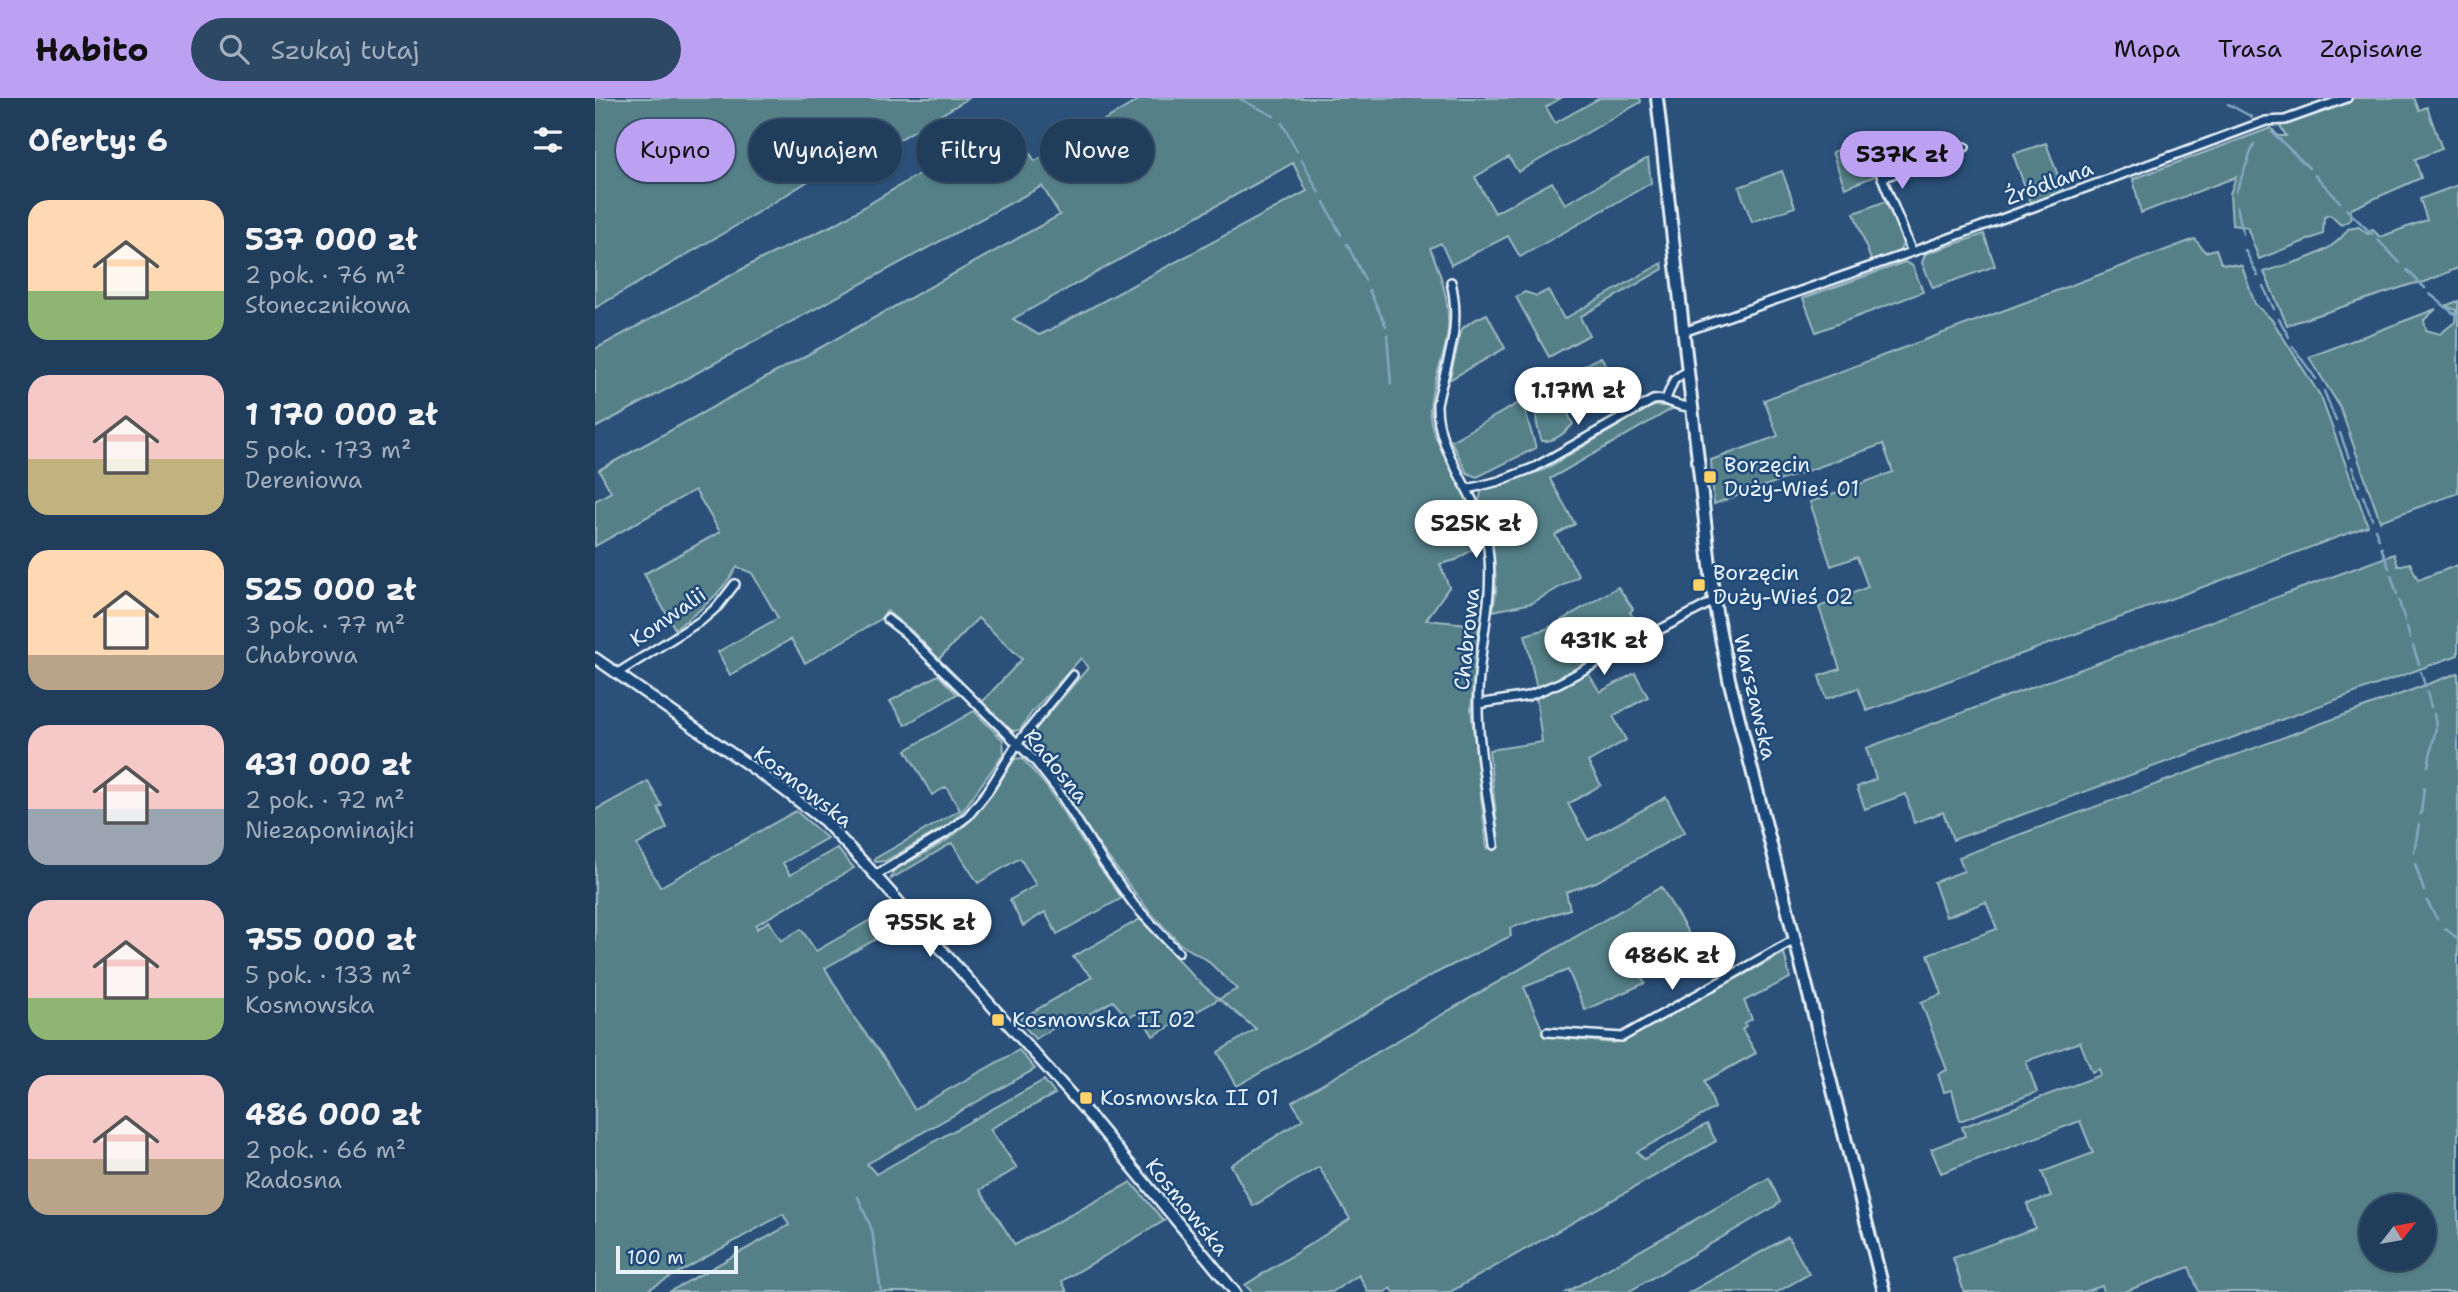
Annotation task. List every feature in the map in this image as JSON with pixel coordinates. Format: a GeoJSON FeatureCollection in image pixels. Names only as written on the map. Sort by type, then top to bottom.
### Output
{"type":"FeatureCollection","features":[{"type":"Feature","properties":{"kind":"main road","name":"Warszawska"},"geometry":{"type":"LineString","coordinates":[[1657,98],[1714,601],[1729,679],[1884,1292]]}},
{"type":"Feature","properties":{"kind":"street","name":"Źródlana"},"geometry":{"type":"LineString","coordinates":[[1684,330],[1912,252],[2266,121],[2285,120],[2347,98]]}},
{"type":"Feature","properties":{"kind":"street"},"geometry":{"type":"LineString","coordinates":[[1867,140],[1912,252]]}},
{"type":"Feature","properties":{"kind":"street"},"geometry":{"type":"LineString","coordinates":[[1882,178],[1965,147]]}},
{"type":"Feature","properties":{"kind":"street","name":"Chabrowa"},"geometry":{"type":"LineString","coordinates":[[1451,282],[1456,316],[1455,330],[1437,404],[1437,417],[1453,460],[1481,517],[1488,545],[1490,568],[1478,719],[1495,845]]}},
{"type":"Feature","properties":{"kind":"street"},"geometry":{"type":"LineString","coordinates":[[1666,399],[1674,380],[1688,370]]}},
{"type":"Feature","properties":{"kind":"street"},"geometry":{"type":"LineString","coordinates":[[1468,489],[1535,467],[1653,400],[1666,399],[1682,408],[1692,406]]}},
{"type":"Feature","properties":{"kind":"street","name":"Konwalii"},"geometry":{"type":"LineString","coordinates":[[616,674],[702,620],[718,606],[735,584]]}},
{"type":"Feature","properties":{"kind":"street"},"geometry":{"type":"LineString","coordinates":[[1478,704],[1528,695],[1559,683],[1714,601]]}},
{"type":"Feature","properties":{"kind":"street","name":"Radosna"},"geometry":{"type":"LineString","coordinates":[[887,619],[905,633],[1035,761],[1057,789],[1103,862],[1135,906],[1178,952]]}},
{"type":"Feature","properties":{"kind":"street","name":"Kosmowska"},"geometry":{"type":"LineString","coordinates":[[595,658],[824,821],[876,875],[1091,1117],[1235,1292]]}},
{"type":"Feature","properties":{"kind":"street"},"geometry":{"type":"LineString","coordinates":[[876,875],[947,832],[968,816],[988,791],[1017,744],[1073,675]]}},
{"type":"Feature","properties":{"kind":"street"},"geometry":{"type":"LineString","coordinates":[[1547,1032],[1622,1037],[1794,940]]}},
{"type":"Feature","properties":{"kind":"green space"},"geometry":{"type":"Polygon","coordinates":[[[595,98],[969,98],[934,119],[916,119],[916,130],[902,138],[902,119],[749,119],[749,182],[807,182],[595,308],[595,98]]]}},
{"type":"Feature","properties":{"kind":"green space"},"geometry":{"type":"Polygon","coordinates":[[[1142,98],[1561,98],[1546,107],[1555,123],[1600,98],[1640,98],[1641,102],[1518,172],[1509,157],[1475,177],[1495,213],[1552,182],[1565,204],[1648,158],[1651,183],[1520,257],[1508,236],[1451,265],[1441,243],[1430,248],[1443,284],[1448,322],[1445,347],[1431,398],[1430,415],[1435,435],[1466,498],[1480,544],[1456,560],[1440,564],[1449,587],[1426,620],[1479,625],[1471,709],[1487,849],[1499,843],[1489,750],[1542,742],[1536,696],[1588,673],[1600,692],[1635,673],[1648,697],[1613,716],[1626,740],[1588,762],[1601,785],[1568,804],[1588,840],[1666,797],[1685,832],[1596,882],[1566,892],[1570,909],[1510,928],[1511,936],[1434,974],[1237,1086],[1218,1052],[1256,1029],[1219,999],[1237,989],[1207,960],[1180,944],[1149,911],[1098,844],[1057,781],[1030,749],[1028,738],[1088,668],[1081,658],[1032,712],[1020,730],[1011,731],[982,702],[1022,659],[978,618],[939,659],[912,631],[887,611],[879,620],[805,663],[791,639],[730,675],[718,652],[778,618],[752,573],[737,567],[710,601],[675,629],[644,574],[720,532],[695,490],[595,546],[595,501],[611,492],[599,470],[1060,215],[1042,186],[595,428],[595,349],[759,260],[837,223],[916,176],[916,182],[1026,182],[1026,148],[1035,161],[1040,158],[1040,182],[1154,182],[1154,119],[1106,119],[1142,98]],[[1293,163],[1013,319],[1039,335],[1307,191],[1293,163]]]}},
{"type":"Feature","properties":{"kind":"green space"},"geometry":{"type":"Polygon","coordinates":[[[2353,98],[2414,98],[2419,110],[2427,107],[2442,149],[2415,159],[2421,178],[2351,209],[2350,220],[2341,225],[2330,215],[2324,217],[2323,234],[2259,259],[2247,227],[2232,225],[2230,194],[2236,177],[2141,213],[2133,179],[2271,128],[2278,136],[2286,136],[2279,124],[2353,98]]]}},
{"type":"Feature","properties":{"kind":"green space"},"geometry":{"type":"Polygon","coordinates":[[[1861,141],[1875,176],[1845,188],[1832,152],[1861,141]]]}},
{"type":"Feature","properties":{"kind":"green space"},"geometry":{"type":"Polygon","coordinates":[[[2046,143],[2064,192],[2031,203],[2013,154],[2046,143]]]}},
{"type":"Feature","properties":{"kind":"green space"},"geometry":{"type":"Polygon","coordinates":[[[1782,171],[1795,207],[1752,222],[1739,187],[1782,171]]]}},
{"type":"Feature","properties":{"kind":"green space"},"geometry":{"type":"Polygon","coordinates":[[[2458,185],[2458,268],[2425,282],[2287,325],[2264,272],[2322,252],[2332,246],[2348,229],[2359,227],[2368,234],[2372,229],[2380,237],[2427,220],[2420,199],[2458,185]]]}},
{"type":"Feature","properties":{"kind":"green space"},"geometry":{"type":"Polygon","coordinates":[[[1886,201],[1903,243],[1899,253],[1872,263],[1854,213],[1886,201]]]}},
{"type":"Feature","properties":{"kind":"green space"},"geometry":{"type":"Polygon","coordinates":[[[1984,234],[1995,266],[1933,288],[1922,263],[1925,254],[1984,234]]]}},
{"type":"Feature","properties":{"kind":"green space"},"geometry":{"type":"Polygon","coordinates":[[[2195,239],[2205,252],[2216,249],[2221,263],[2242,266],[2255,304],[2272,320],[2321,397],[2368,526],[1867,711],[1858,688],[1826,699],[1819,676],[1840,669],[1819,607],[1868,587],[1857,557],[1831,566],[1810,502],[1893,472],[1883,444],[1714,504],[1711,460],[1778,436],[1764,400],[2195,239]]]}},
{"type":"Feature","properties":{"kind":"green space"},"geometry":{"type":"Polygon","coordinates":[[[1905,262],[1913,266],[1923,292],[1816,332],[1803,298],[1905,262]]]}},
{"type":"Feature","properties":{"kind":"green space"},"geometry":{"type":"Polygon","coordinates":[[[1662,263],[1663,269],[1580,317],[1589,335],[1549,357],[1516,297],[1525,292],[1537,296],[1548,290],[1564,319],[1662,263]]]}},
{"type":"Feature","properties":{"kind":"green space"},"geometry":{"type":"Polygon","coordinates":[[[2458,301],[2458,493],[2380,521],[2340,407],[2309,357],[2436,309],[2424,320],[2426,330],[2440,334],[2455,322],[2456,310],[2445,306],[2458,301]]]}},
{"type":"Feature","properties":{"kind":"green space"},"geometry":{"type":"Polygon","coordinates":[[[1487,314],[1505,348],[1449,380],[1462,329],[1487,314]]]}},
{"type":"Feature","properties":{"kind":"green space"},"geometry":{"type":"Polygon","coordinates":[[[1601,357],[1615,379],[1565,408],[1573,424],[1563,434],[1542,441],[1537,426],[1538,407],[1543,400],[1576,378],[1584,366],[1601,357]]]}},
{"type":"Feature","properties":{"kind":"green space"},"geometry":{"type":"Polygon","coordinates":[[[1522,401],[1536,448],[1477,477],[1467,473],[1451,441],[1522,401]]]}},
{"type":"Feature","properties":{"kind":"green space"},"geometry":{"type":"Polygon","coordinates":[[[1655,406],[1677,406],[1550,479],[1575,524],[1555,535],[1579,576],[1532,603],[1493,611],[1496,591],[1495,565],[1486,516],[1479,500],[1482,490],[1544,470],[1655,406]]]}},
{"type":"Feature","properties":{"kind":"green space"},"geometry":{"type":"Polygon","coordinates":[[[2394,554],[2398,566],[2410,563],[2418,580],[2458,565],[2458,655],[1953,840],[1943,812],[1914,823],[1906,794],[1865,809],[1857,787],[1876,779],[1866,748],[2394,554]]]}},
{"type":"Feature","properties":{"kind":"green space"},"geometry":{"type":"Polygon","coordinates":[[[1618,587],[1633,609],[1630,612],[1644,636],[1570,675],[1537,689],[1525,635],[1546,629],[1618,587]]]}},
{"type":"Feature","properties":{"kind":"green space"},"geometry":{"type":"Polygon","coordinates":[[[2458,673],[2458,1292],[2199,1292],[2189,1267],[2124,1292],[2104,1292],[2102,1286],[2084,1292],[1964,1292],[1953,1258],[2035,1228],[2027,1204],[2051,1196],[2042,1172],[2093,1153],[2080,1121],[1941,1173],[1931,1149],[1965,1136],[1962,1127],[2101,1075],[2099,1069],[2092,1072],[2080,1042],[2026,1061],[2037,1092],[1960,1121],[1952,1090],[1944,1092],[1938,1074],[1947,1070],[1921,1002],[1942,994],[1928,954],[1997,929],[1986,902],[1946,917],[1934,882],[1964,871],[1959,857],[2458,673]]]}},
{"type":"Feature","properties":{"kind":"green space"},"geometry":{"type":"Polygon","coordinates":[[[938,675],[957,694],[905,725],[890,701],[938,675]]]}},
{"type":"Feature","properties":{"kind":"green space"},"geometry":{"type":"Polygon","coordinates":[[[974,711],[1003,740],[1004,753],[961,813],[948,825],[885,861],[876,862],[874,859],[960,810],[946,787],[932,795],[906,750],[974,711]]]}},
{"type":"Feature","properties":{"kind":"green space"},"geometry":{"type":"Polygon","coordinates":[[[1022,758],[1047,787],[1122,898],[1057,934],[1045,912],[1023,926],[1010,900],[1036,885],[1020,858],[978,883],[952,843],[891,879],[893,871],[940,845],[963,827],[987,800],[1015,759],[1022,758]]]}},
{"type":"Feature","properties":{"kind":"green space"},"geometry":{"type":"Polygon","coordinates":[[[648,781],[662,806],[658,808],[667,828],[637,845],[660,887],[796,811],[827,838],[783,863],[790,875],[837,848],[854,868],[756,925],[757,929],[769,921],[781,941],[801,929],[816,951],[893,907],[906,922],[825,968],[914,1109],[1019,1050],[1035,1069],[867,1164],[876,1174],[1044,1080],[1055,1094],[990,1129],[1017,1168],[980,1190],[1015,1245],[1131,1182],[1164,1221],[1062,1281],[1067,1292],[669,1292],[789,1225],[783,1214],[644,1292],[595,1292],[595,810],[648,781]]]}},
{"type":"Feature","properties":{"kind":"green space"},"geometry":{"type":"Polygon","coordinates":[[[1661,887],[1692,939],[1636,969],[1645,983],[1585,1010],[1568,970],[1524,987],[1545,1036],[1612,1043],[1621,1041],[1784,953],[1790,978],[1744,1001],[1752,1019],[1745,1023],[1746,1026],[1742,1029],[1756,1053],[1705,1081],[1715,1108],[1637,1152],[1644,1159],[1707,1124],[1716,1141],[1450,1292],[1394,1292],[1391,1288],[1385,1292],[1368,1292],[1359,1275],[1332,1292],[1252,1292],[1245,1285],[1350,1219],[1319,1167],[1253,1206],[1231,1165],[1303,1119],[1292,1102],[1661,887]]]}},
{"type":"Feature","properties":{"kind":"green space"},"geometry":{"type":"Polygon","coordinates":[[[1140,919],[1197,980],[1219,999],[1153,1036],[1139,1013],[1127,1017],[1113,1001],[1080,1019],[1078,1014],[1035,1039],[1019,1020],[1092,977],[1073,957],[1140,919]]]}},
{"type":"Feature","properties":{"kind":"green space"},"geometry":{"type":"Polygon","coordinates":[[[1769,1178],[1780,1202],[1774,1207],[1628,1292],[1567,1292],[1769,1178]]]}},
{"type":"Feature","properties":{"kind":"green space"},"geometry":{"type":"Polygon","coordinates":[[[1788,1237],[1809,1274],[1777,1292],[1690,1292],[1788,1237]]]}},
{"type":"Feature","properties":{"kind":"waterway"},"geometry":{"type":"LineString","coordinates":[[1238,98],[1274,116]]}},
{"type":"Feature","properties":{"kind":"waterway"},"geometry":{"type":"LineString","coordinates":[[2228,104],[2252,117]]}},
{"type":"Feature","properties":{"kind":"waterway"},"geometry":{"type":"LineString","coordinates":[[1282,123],[1297,151]]}},
{"type":"Feature","properties":{"kind":"waterway"},"geometry":{"type":"LineString","coordinates":[[2272,132],[2309,168]]}},
{"type":"Feature","properties":{"kind":"waterway"},"geometry":{"type":"LineString","coordinates":[[2236,192],[2254,144]]}},
{"type":"Feature","properties":{"kind":"waterway"},"geometry":{"type":"LineString","coordinates":[[1302,160],[1319,193]]}},
{"type":"Feature","properties":{"kind":"waterway"},"geometry":{"type":"LineString","coordinates":[[2315,175],[2340,202]]}},
{"type":"Feature","properties":{"kind":"waterway"},"geometry":{"type":"LineString","coordinates":[[1324,202],[1341,235]]}},
{"type":"Feature","properties":{"kind":"waterway"},"geometry":{"type":"LineString","coordinates":[[2237,206],[2243,234]]}},
{"type":"Feature","properties":{"kind":"waterway"},"geometry":{"type":"LineString","coordinates":[[2346,209],[2372,234]]}},
{"type":"Feature","properties":{"kind":"waterway"},"geometry":{"type":"LineString","coordinates":[[2378,240],[2400,263]]}},
{"type":"Feature","properties":{"kind":"waterway"},"geometry":{"type":"LineString","coordinates":[[1347,244],[1365,280]]}},
{"type":"Feature","properties":{"kind":"waterway"},"geometry":{"type":"LineString","coordinates":[[2245,250],[2258,276]]}},
{"type":"Feature","properties":{"kind":"waterway"},"geometry":{"type":"LineString","coordinates":[[2407,270],[2425,288]]}},
{"type":"Feature","properties":{"kind":"waterway"},"geometry":{"type":"LineString","coordinates":[[2263,286],[2274,309]]}},
{"type":"Feature","properties":{"kind":"waterway"},"geometry":{"type":"LineString","coordinates":[[1369,290],[1386,326]]}},
{"type":"Feature","properties":{"kind":"waterway"},"geometry":{"type":"LineString","coordinates":[[2430,294],[2458,317]]}},
{"type":"Feature","properties":{"kind":"waterway"},"geometry":{"type":"LineString","coordinates":[[2279,319],[2289,337]]}},
{"type":"Feature","properties":{"kind":"waterway"},"geometry":{"type":"LineString","coordinates":[[1387,335],[1391,384]]}},
{"type":"Feature","properties":{"kind":"waterway"},"geometry":{"type":"LineString","coordinates":[[2293,347],[2316,379]]}},
{"type":"Feature","properties":{"kind":"waterway"},"geometry":{"type":"LineString","coordinates":[[2324,391],[2336,421]]}},
{"type":"Feature","properties":{"kind":"waterway"},"geometry":{"type":"LineString","coordinates":[[2340,433],[2349,458]]}},
{"type":"Feature","properties":{"kind":"waterway"},"geometry":{"type":"LineString","coordinates":[[2352,467],[2359,486]]}},
{"type":"Feature","properties":{"kind":"waterway"},"geometry":{"type":"LineString","coordinates":[[2363,496],[2372,519]]}},
{"type":"Feature","properties":{"kind":"waterway"},"geometry":{"type":"LineString","coordinates":[[2375,529],[2379,539]]}},
{"type":"Feature","properties":{"kind":"waterway"},"geometry":{"type":"LineString","coordinates":[[2381,547],[2389,568]]}},
{"type":"Feature","properties":{"kind":"waterway"},"geometry":{"type":"LineString","coordinates":[[2391,575],[2397,594]]}},
{"type":"Feature","properties":{"kind":"waterway"},"geometry":{"type":"LineString","coordinates":[[2399,601],[2405,621]]}},
{"type":"Feature","properties":{"kind":"waterway"},"geometry":{"type":"LineString","coordinates":[[2407,627],[2410,638]]}},
{"type":"Feature","properties":{"kind":"waterway"},"geometry":{"type":"LineString","coordinates":[[2413,646],[2419,664]]}},
{"type":"Feature","properties":{"kind":"waterway"},"geometry":{"type":"LineString","coordinates":[[2421,672],[2425,686]]}},
{"type":"Feature","properties":{"kind":"waterway"},"geometry":{"type":"LineString","coordinates":[[2427,692],[2431,707]]}},
{"type":"Feature","properties":{"kind":"waterway"},"geometry":{"type":"LineString","coordinates":[[2428,766],[2436,727],[2434,714]]}},
{"type":"Feature","properties":{"kind":"waterway"},"geometry":{"type":"LineString","coordinates":[[2421,814],[2424,788]]}},
{"type":"Feature","properties":{"kind":"waterway"},"geometry":{"type":"LineString","coordinates":[[2414,852],[2419,824]]}},
{"type":"Feature","properties":{"kind":"waterway"},"geometry":{"type":"LineString","coordinates":[[2415,864],[2424,891]]}},
{"type":"Feature","properties":{"kind":"waterway"},"geometry":{"type":"LineString","coordinates":[[2427,901],[2437,919]]}},
{"type":"Feature","properties":{"kind":"waterway"},"geometry":{"type":"LineString","coordinates":[[2445,928],[2458,939]]}},
{"type":"Feature","properties":{"kind":"waterway"},"geometry":{"type":"LineString","coordinates":[[858,1197],[872,1230],[881,1292]]}},
{"type":"Feature","properties":{"kind":"place","name":"Borzęcin Duży-Wieś 01"},"geometry":{"type":"Point","coordinates":[1710,477]}},
{"type":"Feature","properties":{"kind":"place","name":"Borzęcin Duży-Wieś 02"},"geometry":{"type":"Point","coordinates":[1699,585]}},
{"type":"Feature","properties":{"kind":"place","name":"Kosmowska II 02"},"geometry":{"type":"Point","coordinates":[998,1020]}},
{"type":"Feature","properties":{"kind":"place","name":"Kosmowska II 01"},"geometry":{"type":"Point","coordinates":[1086,1098]}}]}
